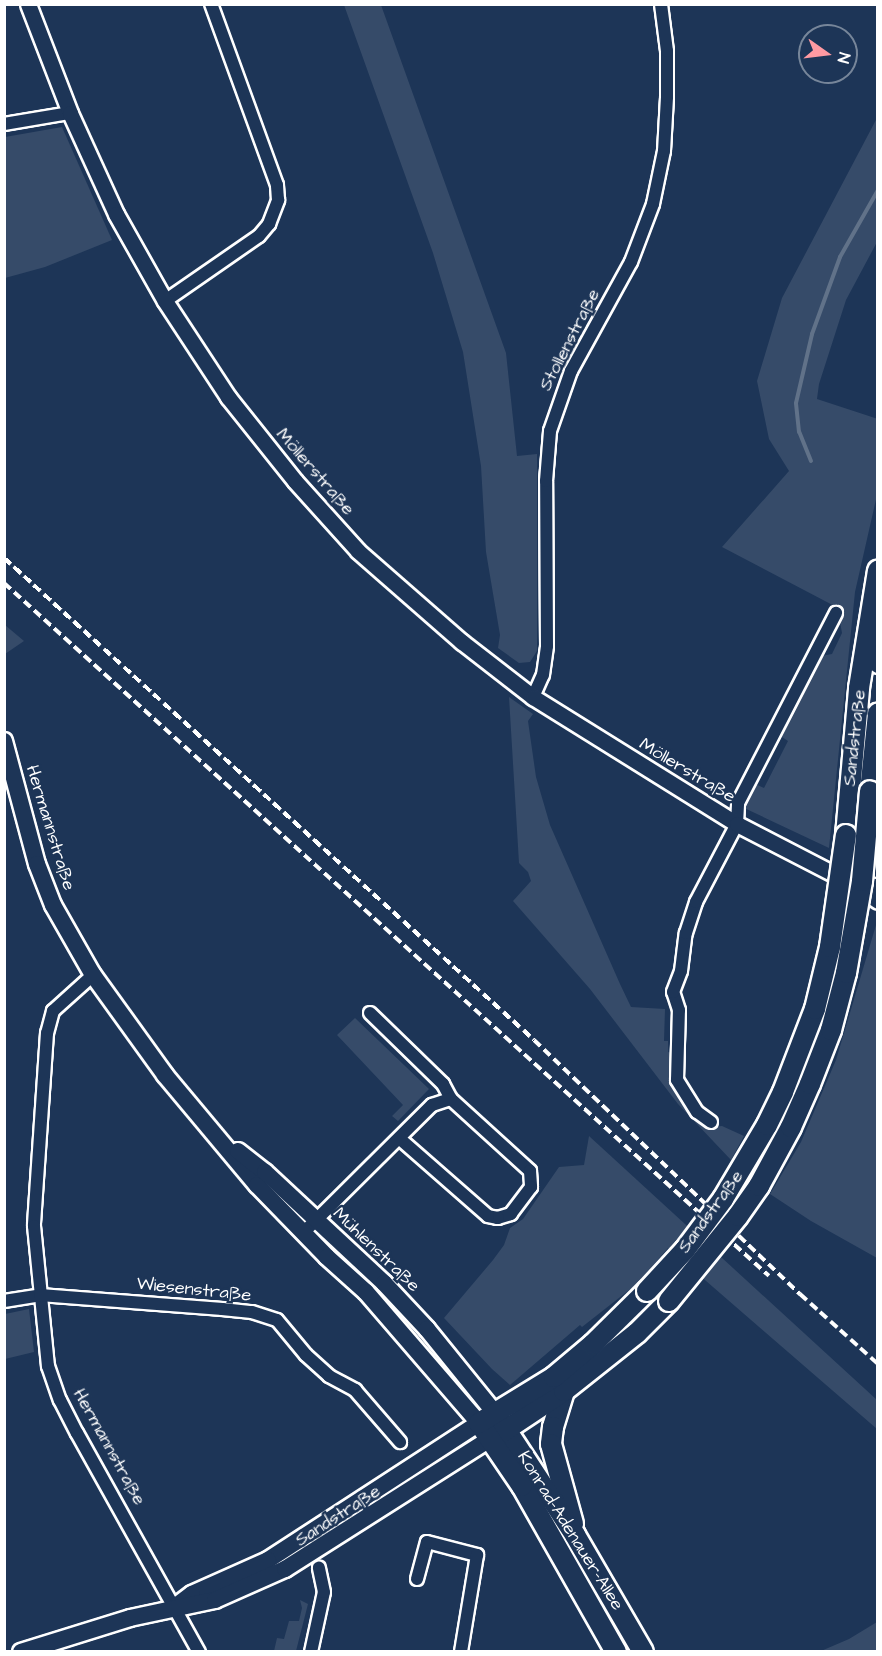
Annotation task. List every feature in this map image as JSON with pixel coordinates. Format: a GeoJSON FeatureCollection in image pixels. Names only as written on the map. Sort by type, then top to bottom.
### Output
{"type":"FeatureCollection","features":[{"type":"Feature","properties":{"kind":"main road","name":"Sandstraße"},"geometry":{"type":"LineString","coordinates":[[175,1607],[192,1594],[267,1560],[554,1377],[606,1332],[686,1250],[723,1199],[767,1125],[783,1092],[815,1009],[827,957],[846,835],[859,688],[873,656],[878,571]]}},
{"type":"Feature","properties":{"kind":"main road","name":"Sandstraße"},"geometry":{"type":"LineString","coordinates":[[21,1652],[175,1607],[196,1606],[285,1569],[499,1435],[564,1391],[638,1333],[669,1301],[738,1216],[759,1186],[791,1126],[831,1029],[846,973],[862,881],[878,713]]}},
{"type":"Feature","properties":{"kind":"main road","name":"Hermannstraße"},"geometry":{"type":"LineString","coordinates":[[4,741],[37,864],[53,905],[93,975]]}},
{"type":"Feature","properties":{"kind":"main road","name":"Mühlenstraße"},"geometry":{"type":"LineString","coordinates":[[93,975],[165,1075],[257,1185],[379,1306],[487,1418]]}},
{"type":"Feature","properties":{"kind":"main road","name":"Mühlenstraße"},"geometry":{"type":"LineString","coordinates":[[214,1132],[265,1172],[384,1283],[427,1329],[487,1418]]}},
{"type":"Feature","properties":{"kind":"main road"},"geometry":{"type":"LineString","coordinates":[[564,1391],[553,1427],[551,1444],[575,1535]]}},
{"type":"Feature","properties":{"kind":"main road","name":"Konrad-Adenauer-Allee"},"geometry":{"type":"LineString","coordinates":[[487,1418],[575,1535],[643,1652]]}},
{"type":"Feature","properties":{"kind":"main road","name":"Konrad-Adenauer-Allee"},"geometry":{"type":"LineString","coordinates":[[499,1435],[546,1527],[616,1652]]}},
{"type":"Feature","properties":{"kind":"street","name":"Möllerstraße"},"geometry":{"type":"LineString","coordinates":[[28,4],[70,112],[116,214],[165,301],[228,397],[295,481],[358,551],[462,642],[533,697],[737,824],[853,884],[878,901]]}},
{"type":"Feature","properties":{"kind":"street"},"geometry":{"type":"LineString","coordinates":[[165,301],[259,236],[268,225],[278,200],[277,185],[211,4]]}},
{"type":"Feature","properties":{"kind":"street","name":"Stollenstraße"},"geometry":{"type":"LineString","coordinates":[[533,697],[543,675],[547,646],[546,481],[550,431],[571,371],[631,262],[653,204],[664,151],[667,97],[667,51],[661,4]]}},
{"type":"Feature","properties":{"kind":"street"},"geometry":{"type":"LineString","coordinates":[[4,124],[70,112]]}},
{"type":"Feature","properties":{"kind":"street","name":"Möllerstraße"},"geometry":{"type":"LineString","coordinates":[[711,1122],[697,1112],[677,1080],[679,1010],[673,992],[681,971],[686,933],[696,902],[737,824],[738,803],[836,613]]}},
{"type":"Feature","properties":{"kind":"street","name":"Möllerstraße"},"geometry":{"type":"LineString","coordinates":[[853,884],[878,886]]}},
{"type":"Feature","properties":{"kind":"street","name":"Hermannstraße"},"geometry":{"type":"LineString","coordinates":[[93,975],[53,1011],[47,1033],[37,1146],[34,1226],[48,1366],[60,1400],[199,1652]]}},
{"type":"Feature","properties":{"kind":"street"},"geometry":{"type":"LineString","coordinates":[[370,1013],[443,1084],[451,1099],[530,1171],[531,1187],[511,1214],[498,1218],[489,1216],[399,1138]]}},
{"type":"Feature","properties":{"kind":"street"},"geometry":{"type":"LineString","coordinates":[[303,1233],[432,1105],[451,1099]]}},
{"type":"Feature","properties":{"kind":"street","name":"Wiesenstraße"},"geometry":{"type":"LineString","coordinates":[[4,1301],[40,1295],[252,1312],[277,1320],[306,1355],[329,1376],[355,1390],[400,1442]]}},
{"type":"Feature","properties":{"kind":"street"},"geometry":{"type":"LineString","coordinates":[[417,1579],[427,1542],[477,1555],[461,1652]]}},
{"type":"Feature","properties":{"kind":"street"},"geometry":{"type":"LineString","coordinates":[[311,1652],[324,1592],[319,1568]]}},
{"type":"Feature","properties":{"kind":"shaded area"},"geometry":{"type":"Polygon","coordinates":[[[344,5],[381,5],[506,353],[517,456],[537,454],[537,651],[530,662],[519,663],[498,648],[500,635],[486,552],[481,466],[463,352],[433,253],[344,5]]]}},
{"type":"Feature","properties":{"kind":"shaded area"},"geometry":{"type":"Polygon","coordinates":[[[877,118],[877,242],[846,300],[819,384],[817,399],[878,419],[877,495],[855,592],[829,848],[742,807],[753,783],[764,788],[788,741],[779,735],[821,656],[832,654],[842,633],[840,622],[844,611],[722,547],[789,471],[769,439],[757,381],[782,298],[877,118]]]}},
{"type":"Feature","properties":{"kind":"shaded area"},"geometry":{"type":"Polygon","coordinates":[[[62,127],[112,240],[45,267],[5,278],[5,137],[62,127]]]}},
{"type":"Feature","properties":{"kind":"shaded area"},"geometry":{"type":"Polygon","coordinates":[[[5,625],[24,641],[4,654],[5,625]]]}},
{"type":"Feature","properties":{"kind":"shaded area"},"geometry":{"type":"Polygon","coordinates":[[[509,697],[533,714],[528,721],[536,777],[550,825],[631,1007],[665,1009],[664,1041],[668,1041],[668,1052],[672,1053],[673,1087],[681,1103],[711,1127],[722,1126],[744,1136],[731,1160],[678,1104],[590,989],[513,901],[531,881],[528,872],[519,863],[509,697]]]}},
{"type":"Feature","properties":{"kind":"shaded area"},"geometry":{"type":"Polygon","coordinates":[[[876,925],[878,925],[877,1258],[811,1221],[770,1194],[801,1142],[836,1060],[876,925]]]}},
{"type":"Feature","properties":{"kind":"shaded area"},"geometry":{"type":"Polygon","coordinates":[[[355,1018],[429,1089],[398,1121],[392,1116],[403,1105],[337,1035],[355,1018]]]}},
{"type":"Feature","properties":{"kind":"shaded area"},"geometry":{"type":"Polygon","coordinates":[[[589,1136],[877,1400],[877,1429],[668,1248],[638,1283],[582,1327],[580,1325],[510,1385],[492,1369],[444,1318],[493,1260],[504,1245],[510,1228],[523,1219],[559,1167],[584,1165],[589,1136]]]}},
{"type":"Feature","properties":{"kind":"shaded area"},"geometry":{"type":"Polygon","coordinates":[[[29,1309],[34,1352],[5,1359],[5,1314],[29,1309]]]}},
{"type":"Feature","properties":{"kind":"shaded area"},"geometry":{"type":"Polygon","coordinates":[[[300,1600],[308,1604],[296,1651],[274,1651],[277,1638],[284,1639],[289,1621],[299,1621],[302,1608],[300,1600]]]}},
{"type":"Feature","properties":{"kind":"shaded area"},"geometry":{"type":"Polygon","coordinates":[[[877,1622],[877,1651],[821,1651],[849,1639],[877,1622]]]}},
{"type":"Feature","properties":{"kind":"waterway"},"geometry":{"type":"LineString","coordinates":[[811,461],[799,432],[796,403],[812,334],[840,257],[878,190]]}},
{"type":"Feature","properties":{"kind":"railway"},"geometry":{"type":"LineString","coordinates":[[4,558],[534,1040],[800,1294],[878,1364]]}},
{"type":"Feature","properties":{"kind":"railway"},"geometry":{"type":"LineString","coordinates":[[4,583],[769,1276]]}}]}
